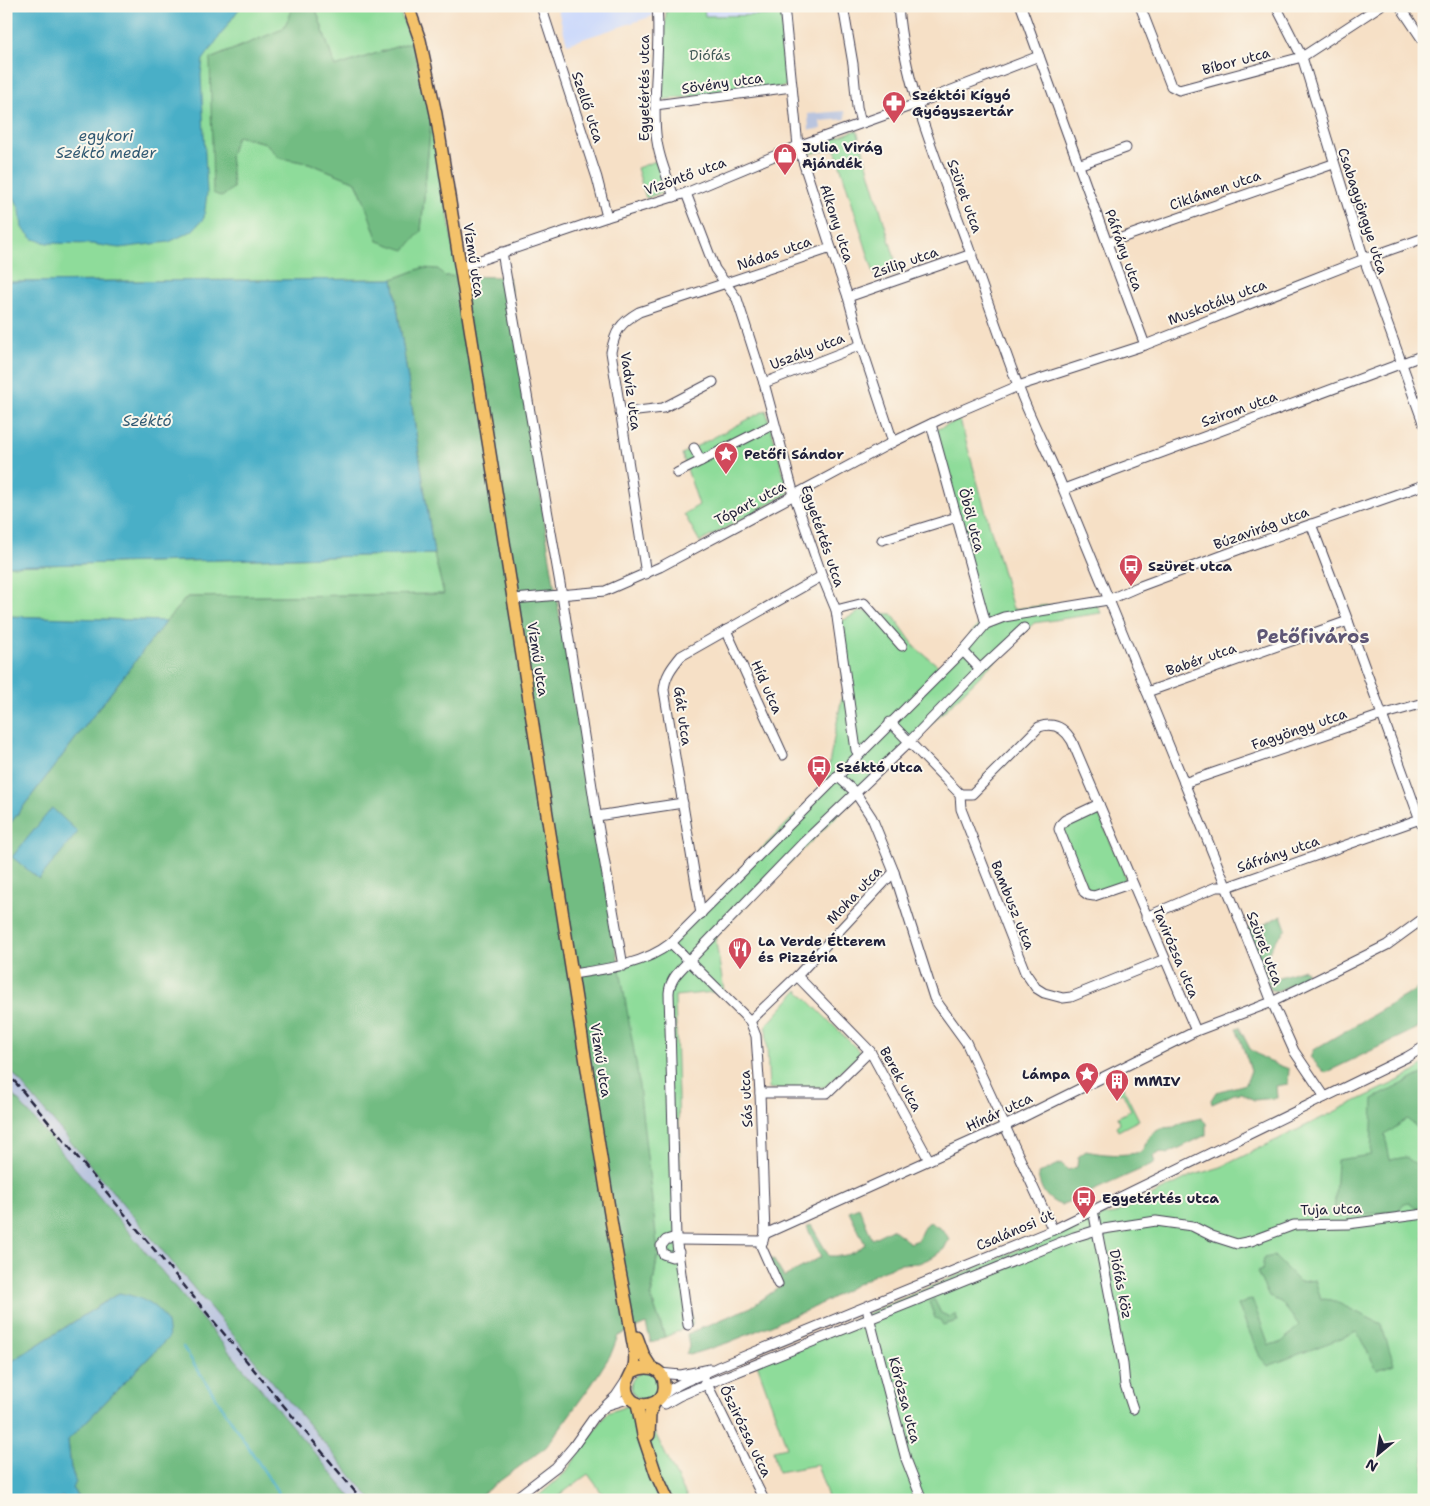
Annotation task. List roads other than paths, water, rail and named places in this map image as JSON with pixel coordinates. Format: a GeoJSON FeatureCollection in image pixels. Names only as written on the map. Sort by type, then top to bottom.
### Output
{"type":"FeatureCollection","features":[{"type":"Feature","properties":{"kind":"main road","name":"Vízmű utca"},"geometry":{"type":"LineString","coordinates":[[408,6],[422,47],[436,114],[617,1257],[630,1320]]}},
{"type":"Feature","properties":{"kind":"main road"},"geometry":{"type":"LineString","coordinates":[[630,1320],[644,1356],[664,1384],[660,1401],[650,1414],[648,1427],[649,1452]]}},
{"type":"Feature","properties":{"kind":"main road"},"geometry":{"type":"LineString","coordinates":[[630,1320],[635,1358],[627,1391],[634,1401],[656,1474],[668,1500]]}},
{"type":"Feature","properties":{"kind":"main road"},"geometry":{"type":"LineString","coordinates":[[630,1375],[641,1367],[655,1370]]}},
{"type":"Feature","properties":{"kind":"main road"},"geometry":{"type":"LineString","coordinates":[[634,1401],[645,1405],[660,1401]]}},
{"type":"Feature","properties":{"kind":"street","name":"Szellő utca"},"geometry":{"type":"LineString","coordinates":[[541,6],[597,178],[607,217]]}},
{"type":"Feature","properties":{"kind":"street","name":"Egyetértés utca"},"geometry":{"type":"LineString","coordinates":[[656,6],[658,40],[656,132],[658,151],[674,197]]}},
{"type":"Feature","properties":{"kind":"street","name":"Alkony utca"},"geometry":{"type":"LineString","coordinates":[[784,6],[798,146],[893,442]]}},
{"type":"Feature","properties":{"kind":"street"},"geometry":{"type":"LineString","coordinates":[[843,6],[853,64],[857,108],[861,123]]}},
{"type":"Feature","properties":{"kind":"street","name":"Szüret utca"},"geometry":{"type":"LineString","coordinates":[[898,6],[900,27],[916,104],[972,254],[1018,386],[1064,489],[1227,886],[1272,1002],[1294,1051],[1325,1097]]}},
{"type":"Feature","properties":{"kind":"street","name":"Páfrány utca"},"geometry":{"type":"LineString","coordinates":[[1021,6],[1145,345]]}},
{"type":"Feature","properties":{"kind":"street","name":"Bíbor utca"},"geometry":{"type":"LineString","coordinates":[[1140,6],[1171,86],[1179,90],[1302,57],[1380,6]]}},
{"type":"Feature","properties":{"kind":"street","name":"Csabagyöngye utca"},"geometry":{"type":"LineString","coordinates":[[1276,6],[1302,57],[1333,164],[1364,260],[1400,363],[1424,424]]}},
{"type":"Feature","properties":{"kind":"street"},"geometry":{"type":"LineString","coordinates":[[1400,6],[1424,42]]}},
{"type":"Feature","properties":{"kind":"street","name":"Vízöntő utca"},"geometry":{"type":"LineString","coordinates":[[460,267],[607,217],[686,194],[798,146],[916,104],[1039,56]]}},
{"type":"Feature","properties":{"kind":"street","name":"Sövény utca"},"geometry":{"type":"LineString","coordinates":[[656,106],[792,87]]}},
{"type":"Feature","properties":{"kind":"street"},"geometry":{"type":"LineString","coordinates":[[1078,165],[1126,148]]}},
{"type":"Feature","properties":{"kind":"street","name":"Ciklámen utca"},"geometry":{"type":"LineString","coordinates":[[1107,243],[1333,164]]}},
{"type":"Feature","properties":{"kind":"street","name":"Egyetértés utca"},"geometry":{"type":"LineString","coordinates":[[686,194],[715,269],[737,299],[764,383],[794,496],[836,610],[856,750],[860,754]]}},
{"type":"Feature","properties":{"kind":"street","name":"Muskotály utca"},"geometry":{"type":"LineString","coordinates":[[1018,386],[1145,345],[1424,238]]}},
{"type":"Feature","properties":{"kind":"street","name":"Nádas utca"},"geometry":{"type":"LineString","coordinates":[[726,284],[831,248]]}},
{"type":"Feature","properties":{"kind":"street","name":"Vízmű utca"},"geometry":{"type":"LineString","coordinates":[[502,252],[562,595],[596,816],[623,966]]}},
{"type":"Feature","properties":{"kind":"street","name":"Zsilip utca"},"geometry":{"type":"LineString","coordinates":[[848,297],[972,254]]}},
{"type":"Feature","properties":{"kind":"street","name":"Vadvíz utca"},"geometry":{"type":"LineString","coordinates":[[646,574],[611,352],[613,340],[618,328],[627,319],[639,312],[726,284]]}},
{"type":"Feature","properties":{"kind":"street","name":"Uszály utca"},"geometry":{"type":"LineString","coordinates":[[764,383],[861,345]]}},
{"type":"Feature","properties":{"kind":"street","name":"Szirom utca"},"geometry":{"type":"LineString","coordinates":[[1064,489],[1424,355]]}},
{"type":"Feature","properties":{"kind":"street"},"geometry":{"type":"LineString","coordinates":[[620,413],[663,408],[714,382]]}},
{"type":"Feature","properties":{"kind":"street","name":"Tópart utca"},"geometry":{"type":"LineString","coordinates":[[514,599],[605,591],[646,574],[893,442],[1018,386]]}},
{"type":"Feature","properties":{"kind":"street"},"geometry":{"type":"LineString","coordinates":[[677,473],[774,424]]}},
{"type":"Feature","properties":{"kind":"street","name":"Öböl utca"},"geometry":{"type":"LineString","coordinates":[[931,424],[986,624]]}},
{"type":"Feature","properties":{"kind":"street"},"geometry":{"type":"LineString","coordinates":[[694,448],[701,461]]}},
{"type":"Feature","properties":{"kind":"street","name":"Búzavirág utca"},"geometry":{"type":"LineString","coordinates":[[1108,600],[1138,586],[1424,485]]}},
{"type":"Feature","properties":{"kind":"street"},"geometry":{"type":"LineString","coordinates":[[882,540],[957,517]]}},
{"type":"Feature","properties":{"kind":"street"},"geometry":{"type":"LineString","coordinates":[[1312,524],[1424,831]]}},
{"type":"Feature","properties":{"kind":"street","name":"Gát utca"},"geometry":{"type":"LineString","coordinates":[[700,914],[664,690],[665,681],[670,669],[681,656],[822,576]]}},
{"type":"Feature","properties":{"kind":"street"},"geometry":{"type":"LineString","coordinates":[[572,974],[623,966],[654,955],[671,943],[963,651],[986,624],[1004,617],[1108,600]]}},
{"type":"Feature","properties":{"kind":"street"},"geometry":{"type":"LineString","coordinates":[[836,610],[864,603],[902,646]]}},
{"type":"Feature","properties":{"kind":"street","name":"Babér utca"},"geometry":{"type":"LineString","coordinates":[[1147,692],[1348,622]]}},
{"type":"Feature","properties":{"kind":"street"},"geometry":{"type":"LineString","coordinates":[[688,1325],[676,1238],[669,994],[674,977],[804,842],[909,742],[980,668],[1024,628]]}},
{"type":"Feature","properties":{"kind":"street","name":"Híd utca"},"geometry":{"type":"LineString","coordinates":[[726,630],[783,755]]}},
{"type":"Feature","properties":{"kind":"street"},"geometry":{"type":"LineString","coordinates":[[963,651],[980,668]]}},
{"type":"Feature","properties":{"kind":"street","name":"Fagyöngy utca"},"geometry":{"type":"LineString","coordinates":[[1184,783],[1382,715],[1424,703]]}},
{"type":"Feature","properties":{"kind":"street"},"geometry":{"type":"LineString","coordinates":[[890,722],[960,794]]}},
{"type":"Feature","properties":{"kind":"street","name":"Tavirózsa utca"},"geometry":{"type":"LineString","coordinates":[[960,794],[972,794],[1039,727],[1050,725],[1062,728],[1069,736],[1099,804],[1196,1032]]}},
{"type":"Feature","properties":{"kind":"street"},"geometry":{"type":"LineString","coordinates":[[838,776],[855,792],[872,818],[894,872],[934,998],[966,1042],[1053,1230]]}},
{"type":"Feature","properties":{"kind":"street","name":"Bambusz utca"},"geometry":{"type":"LineString","coordinates":[[960,794],[961,810],[984,869],[1026,972],[1036,988],[1054,997],[1071,997],[1165,959]]}},
{"type":"Feature","properties":{"kind":"street"},"geometry":{"type":"LineString","coordinates":[[596,816],[682,802]]}},
{"type":"Feature","properties":{"kind":"street"},"geometry":{"type":"LineString","coordinates":[[1099,804],[1065,820],[1059,829],[1084,892],[1094,896],[1132,883]]}},
{"type":"Feature","properties":{"kind":"street","name":"Sáfrány utca"},"geometry":{"type":"LineString","coordinates":[[1146,917],[1216,887],[1227,886],[1420,819]]}},
{"type":"Feature","properties":{"kind":"street","name":"Moha utca"},"geometry":{"type":"LineString","coordinates":[[750,1021],[797,976],[894,872]]}},
{"type":"Feature","properties":{"kind":"street","name":"Hínár utca"},"geometry":{"type":"LineString","coordinates":[[764,1238],[1005,1126],[1196,1032],[1272,1002],[1387,946],[1424,918]]}},
{"type":"Feature","properties":{"kind":"street"},"geometry":{"type":"LineString","coordinates":[[671,943],[750,1021]]}},
{"type":"Feature","properties":{"kind":"street","name":"Berek utca"},"geometry":{"type":"LineString","coordinates":[[797,976],[870,1051],[929,1160]]}},
{"type":"Feature","properties":{"kind":"street","name":"Sás utca"},"geometry":{"type":"LineString","coordinates":[[750,1021],[756,1036],[760,1093],[764,1238],[761,1246],[778,1284]]}},
{"type":"Feature","properties":{"kind":"street","name":"Csalánosi út"},"geometry":{"type":"LineString","coordinates":[[655,1370],[681,1375],[718,1368],[1053,1230],[1408,1057],[1424,1047]]}},
{"type":"Feature","properties":{"kind":"street"},"geometry":{"type":"LineString","coordinates":[[760,1093],[827,1093],[870,1051]]}},
{"type":"Feature","properties":{"kind":"street","name":"Diófás köz"},"geometry":{"type":"LineString","coordinates":[[1093,1210],[1126,1384],[1133,1410]]}},
{"type":"Feature","properties":{"kind":"street","name":"Tuja utca"},"geometry":{"type":"LineString","coordinates":[[705,1380],[869,1319],[1074,1237],[1097,1230],[1156,1221],[1185,1224],[1212,1236],[1237,1244],[1251,1241],[1294,1224],[1348,1224],[1424,1214]]}},
{"type":"Feature","properties":{"kind":"street"},"geometry":{"type":"LineString","coordinates":[[678,1252],[672,1257],[668,1257],[663,1254],[661,1246],[666,1240],[676,1238],[764,1238]]}},
{"type":"Feature","properties":{"kind":"street","name":"Kőrózsa utca"},"geometry":{"type":"LineString","coordinates":[[866,1306],[906,1459],[922,1500]]}},
{"type":"Feature","properties":{"kind":"street","name":"Csalánosi út"},"geometry":{"type":"LineString","coordinates":[[660,1401],[676,1386],[705,1380],[718,1368]]}},
{"type":"Feature","properties":{"kind":"street"},"geometry":{"type":"LineString","coordinates":[[516,1499],[556,1467],[603,1407],[616,1396],[630,1375]]}},
{"type":"Feature","properties":{"kind":"street","name":"Őszirózsa utca"},"geometry":{"type":"LineString","coordinates":[[705,1380],[764,1500]]}},
{"type":"Feature","properties":{"kind":"street"},"geometry":{"type":"LineString","coordinates":[[603,1407],[634,1401]]}},
{"type":"Feature","properties":{"kind":"water","name":"egykori Széktó meder"},"geometry":{"type":"Polygon","coordinates":[[[6,6],[241,6],[203,60],[201,75],[207,193],[204,218],[192,231],[169,242],[119,248],[92,244],[47,243],[33,239],[22,228],[20,210],[14,197],[6,193],[6,6]]]}},
{"type":"Feature","properties":{"kind":"water","name":"Széktó"},"geometry":{"type":"Polygon","coordinates":[[[393,279],[434,554],[6,566],[6,282],[393,279]]]}},
{"type":"Feature","properties":{"kind":"water"},"geometry":{"type":"Polygon","coordinates":[[[6,616],[166,621],[6,829],[6,616]]]}},
{"type":"Feature","properties":{"kind":"water"},"geometry":{"type":"Polygon","coordinates":[[[52,808],[78,832],[39,879],[12,857],[52,808]]]}},
{"type":"Feature","properties":{"kind":"water"},"geometry":{"type":"Polygon","coordinates":[[[119,1293],[139,1298],[157,1309],[166,1321],[169,1337],[68,1440],[71,1469],[76,1482],[72,1488],[80,1500],[65,1500],[63,1497],[52,1500],[6,1500],[6,1365],[119,1293]]]}},
{"type":"Feature","properties":{"kind":"waterway"},"geometry":{"type":"LineString","coordinates":[[183,1347],[283,1500]]}},
{"type":"Feature","properties":{"kind":"railway"},"geometry":{"type":"LineString","coordinates":[[6,1071],[362,1500]]}},
{"type":"Feature","properties":{"kind":"place","name":"Széktói Kígyó Gyógyszertár"},"geometry":{"type":"Point","coordinates":[894,124]}},
{"type":"Feature","properties":{"kind":"place","name":"Julia Virág Ajándék"},"geometry":{"type":"Point","coordinates":[785,176]}},
{"type":"Feature","properties":{"kind":"place","name":"Petőfi Sándor"},"geometry":{"type":"Point","coordinates":[726,475]}},
{"type":"Feature","properties":{"kind":"place","name":"Szüret utca"},"geometry":{"type":"Point","coordinates":[1131,587]}},
{"type":"Feature","properties":{"kind":"place","name":"Széktó utca"},"geometry":{"type":"Point","coordinates":[819,788]}},
{"type":"Feature","properties":{"kind":"place","name":"La Verde Étterem és Pizzéria"},"geometry":{"type":"Point","coordinates":[740,970]}},
{"type":"Feature","properties":{"kind":"place","name":"Lámpa"},"geometry":{"type":"Point","coordinates":[1087,1095]}},
{"type":"Feature","properties":{"kind":"place","name":"MMIV"},"geometry":{"type":"Point","coordinates":[1117,1102]}},
{"type":"Feature","properties":{"kind":"place","name":"Egyetértés utca"},"geometry":{"type":"Point","coordinates":[1084,1219]}},
{"type":"Feature","properties":{"kind":"district","name":"Petőfiváros"},"geometry":{"type":"Point","coordinates":[1313,636]}},
{"type":"Feature","properties":{"kind":"park label","name":"Diófás"},"geometry":{"type":"Point","coordinates":[710,55]}}]}
